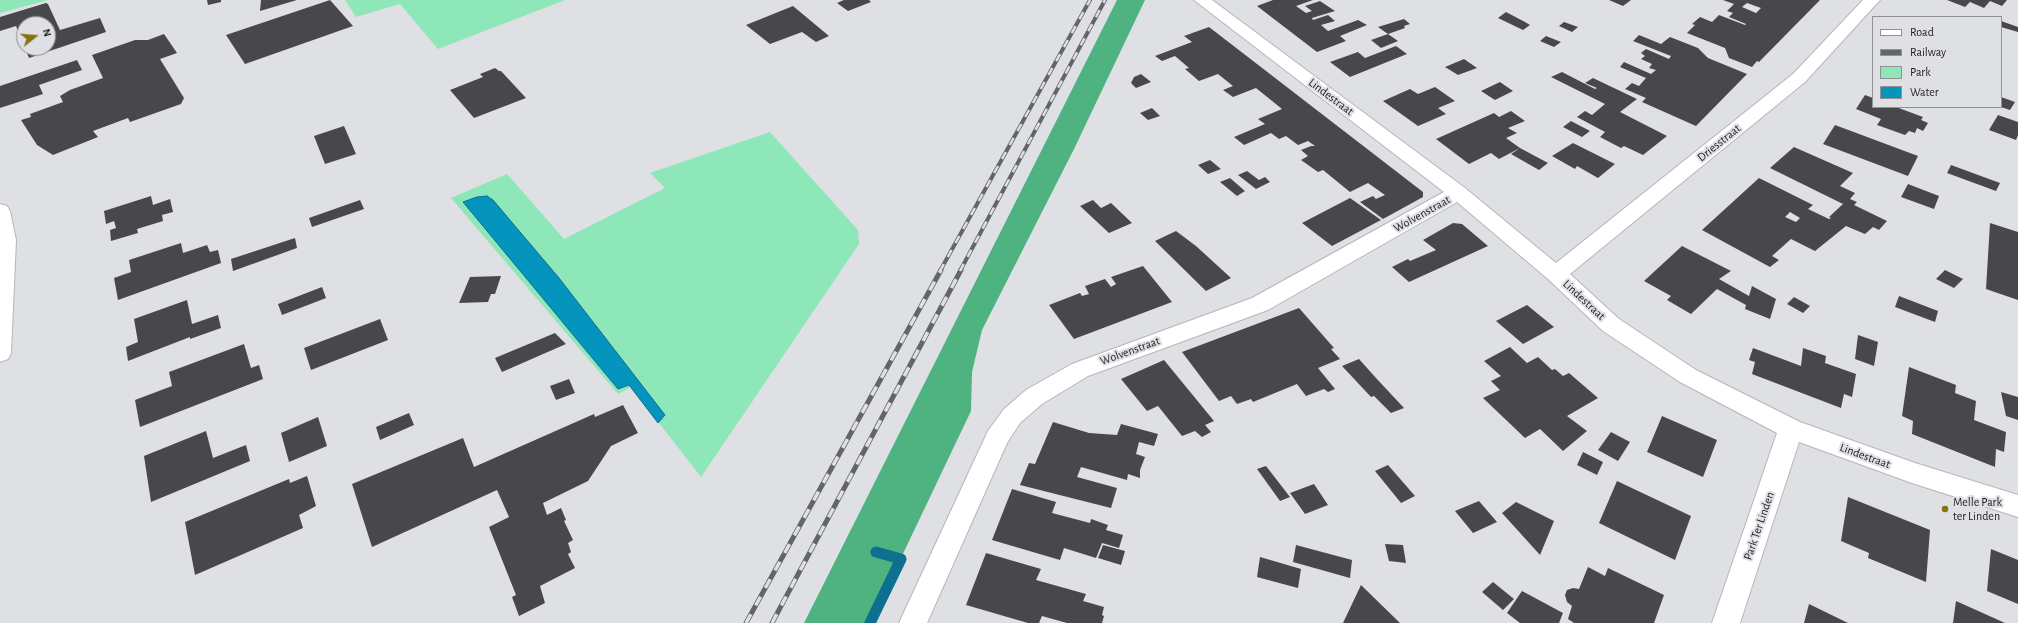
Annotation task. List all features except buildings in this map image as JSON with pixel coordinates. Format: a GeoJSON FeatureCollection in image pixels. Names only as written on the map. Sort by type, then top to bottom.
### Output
{"type":"FeatureCollection","features":[{"type":"Feature","properties":{"kind":"street","name":"Lindestraat"},"geometry":{"type":"LineString","coordinates":[[1202,0],[1458,193],[1556,274],[1611,325],[1688,376],[1791,429],[1912,473],[2018,506]]}},
{"type":"Feature","properties":{"kind":"street","name":"Driesstraat"},"geometry":{"type":"LineString","coordinates":[[1556,274],[1799,78],[1872,0]]}},
{"type":"Feature","properties":{"kind":"street","name":"Wolvenstraat"},"geometry":{"type":"LineString","coordinates":[[913,623],[997,438],[1012,416],[1034,397],[1056,382],[1080,370],[1260,304],[1458,193]]}},
{"type":"Feature","properties":{"kind":"street"},"geometry":{"type":"LineString","coordinates":[[0,211],[6,240],[0,353]]}},
{"type":"Feature","properties":{"kind":"street","name":"Park Ter Linden"},"geometry":{"type":"LineString","coordinates":[[1726,623],[1791,429]]}},
{"type":"Feature","properties":{"kind":"green space"},"geometry":{"type":"Polygon","coordinates":[[[0,0],[48,0],[0,13],[0,0]]]}},
{"type":"Feature","properties":{"kind":"green space"},"geometry":{"type":"Polygon","coordinates":[[[345,0],[565,0],[438,49],[400,4],[356,17],[345,0]]]}},
{"type":"Feature","properties":{"kind":"green space"},"geometry":{"type":"Polygon","coordinates":[[[1117,0],[1145,0],[1074,149],[982,330],[972,372],[971,411],[870,623],[804,623],[1117,0]]]}},
{"type":"Feature","properties":{"kind":"green space"},"geometry":{"type":"Polygon","coordinates":[[[770,132],[858,230],[859,244],[701,477],[631,387],[618,394],[451,198],[507,174],[564,239],[665,188],[650,173],[770,132]]]}},
{"type":"Feature","properties":{"kind":"water"},"geometry":{"type":"Polygon","coordinates":[[[487,196],[493,200],[559,278],[665,415],[658,423],[629,385],[618,389],[463,202],[477,197],[487,196]]]}},
{"type":"Feature","properties":{"kind":"waterway"},"geometry":{"type":"LineString","coordinates":[[870,623],[901,559],[876,552]]}},
{"type":"Feature","properties":{"kind":"railway"},"geometry":{"type":"LineString","coordinates":[[940,271],[1090,0]]}},
{"type":"Feature","properties":{"kind":"railway"},"geometry":{"type":"LineString","coordinates":[[960,271],[1105,0]]}},
{"type":"Feature","properties":{"kind":"railway"},"geometry":{"type":"LineString","coordinates":[[746,623],[941,270]]}},
{"type":"Feature","properties":{"kind":"railway"},"geometry":{"type":"LineString","coordinates":[[772,623],[961,270]]}},
{"type":"Feature","properties":{"kind":"place","name":"Melle Park ter Linden"},"geometry":{"type":"Point","coordinates":[1945,509]}}]}
